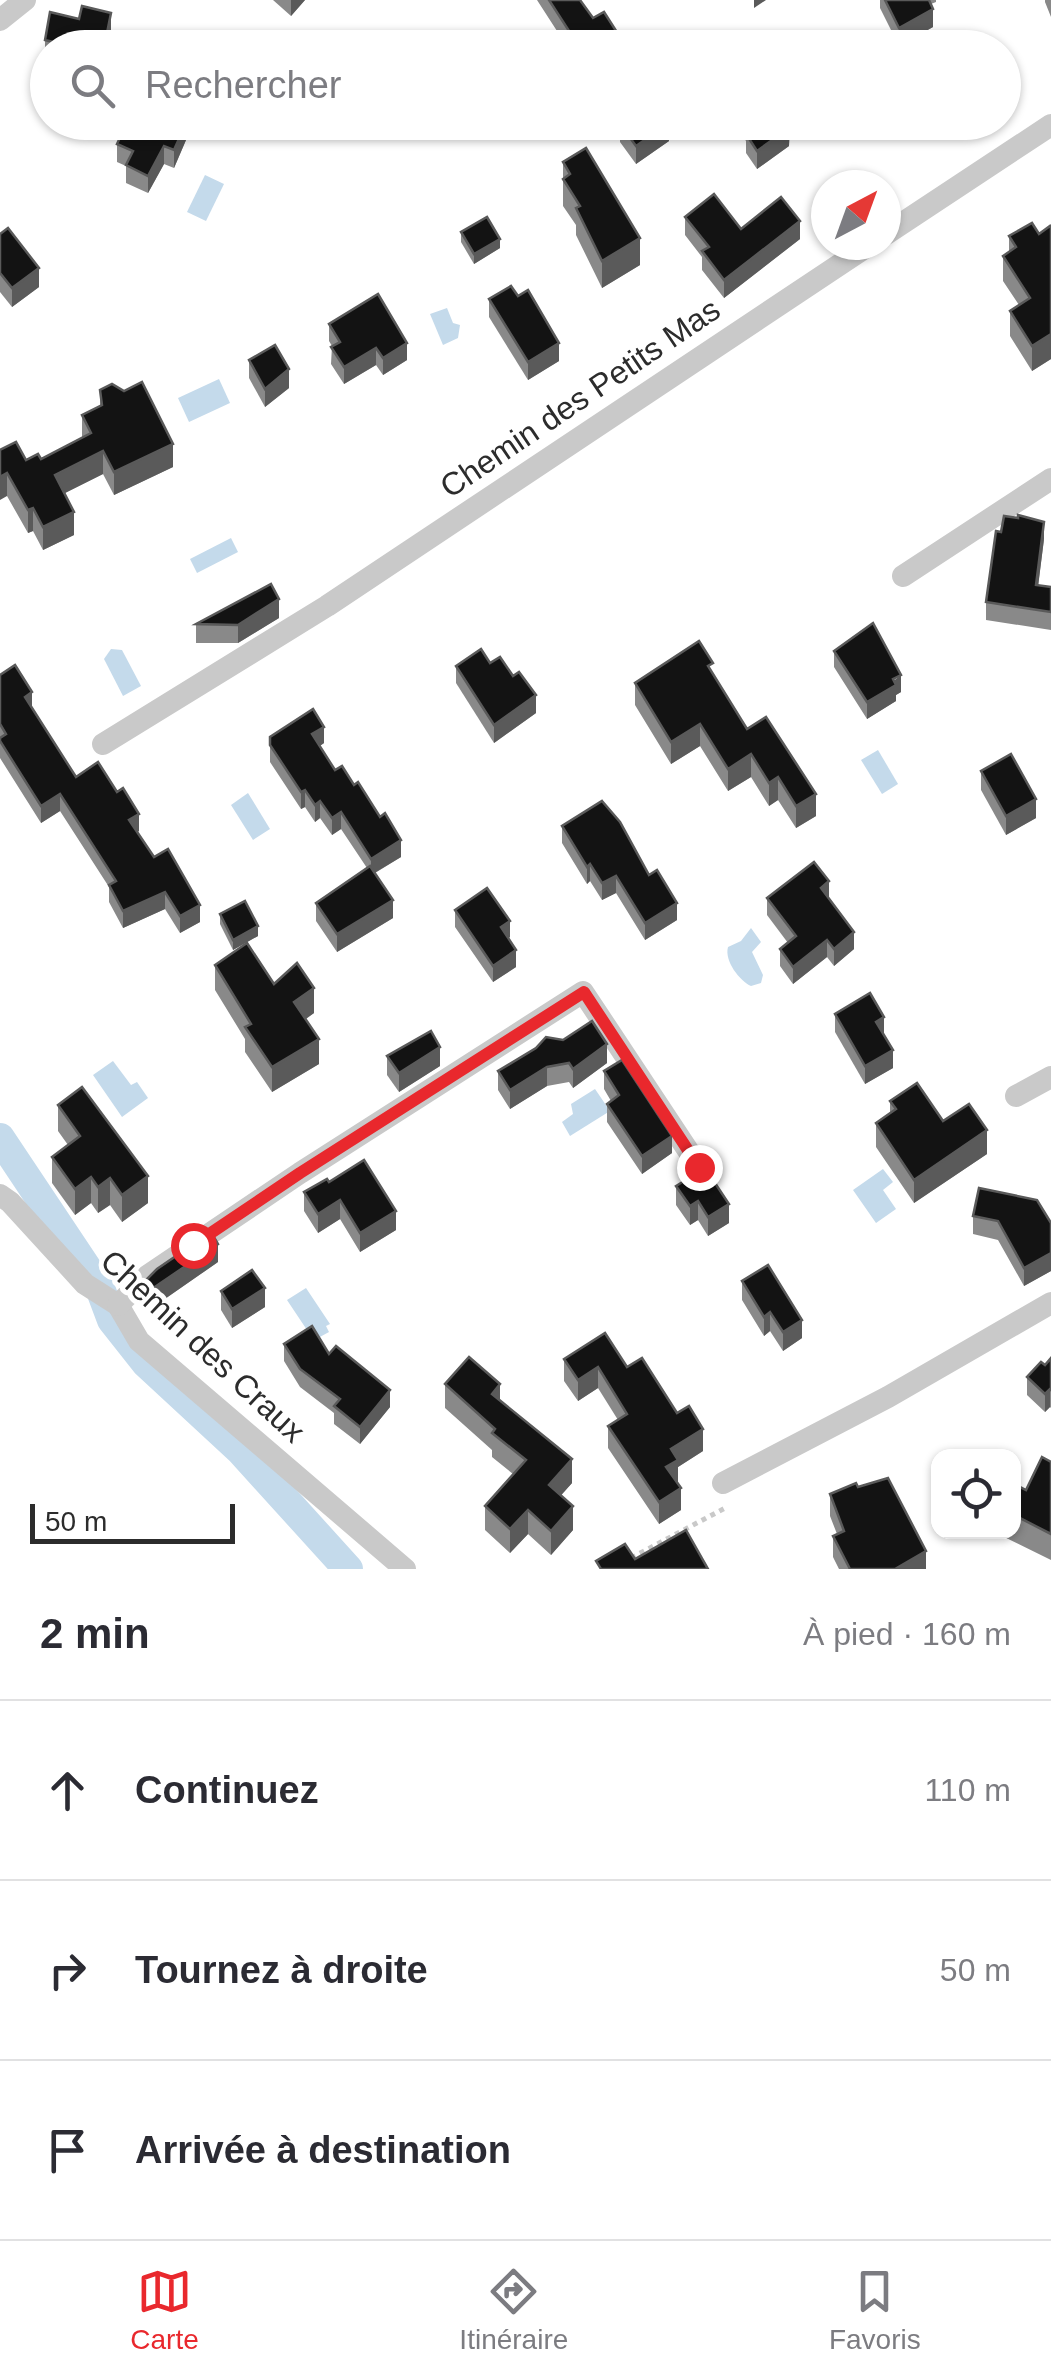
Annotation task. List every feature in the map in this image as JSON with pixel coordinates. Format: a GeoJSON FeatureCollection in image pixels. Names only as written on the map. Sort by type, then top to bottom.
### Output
{"type":"FeatureCollection","features":[{"type":"Feature","properties":{"kind":"street"},"geometry":{"type":"LineString","coordinates":[[0,20],[25,0]]}},
{"type":"Feature","properties":{"kind":"street"},"geometry":{"type":"LineString","coordinates":[[901,224],[1051,125]]}},
{"type":"Feature","properties":{"kind":"street","name":"Chemin des Petits Mas"},"geometry":{"type":"LineString","coordinates":[[103,744],[327,606],[846,260]]}},
{"type":"Feature","properties":{"kind":"street"},"geometry":{"type":"LineString","coordinates":[[903,576],[1051,479]]}},
{"type":"Feature","properties":{"kind":"street"},"geometry":{"type":"LineString","coordinates":[[118,1305],[147,1276],[269,1193],[584,992],[699,1167]]}},
{"type":"Feature","properties":{"kind":"street"},"geometry":{"type":"LineString","coordinates":[[1016,1096],[1051,1077]]}},
{"type":"Feature","properties":{"kind":"street","name":"Chemin des Craux"},"geometry":{"type":"LineString","coordinates":[[5,1198],[85,1284],[118,1305],[139,1340],[405,1569]]}},
{"type":"Feature","properties":{"kind":"street"},"geometry":{"type":"LineString","coordinates":[[728,1493],[1051,1303]]}},
{"type":"Feature","properties":{"kind":"path"},"geometry":{"type":"LineString","coordinates":[[626,1561],[728,1493]]}},
{"type":"Feature","properties":{"kind":"water"},"geometry":{"type":"Polygon","coordinates":[[[205,175],[224,184],[206,221],[187,212],[205,175]]]}},
{"type":"Feature","properties":{"kind":"water"},"geometry":{"type":"Polygon","coordinates":[[[447,308],[453,323],[460,325],[458,338],[443,345],[430,314],[447,308]]]}},
{"type":"Feature","properties":{"kind":"water"},"geometry":{"type":"Polygon","coordinates":[[[219,379],[230,403],[189,422],[178,398],[219,379]]]}},
{"type":"Feature","properties":{"kind":"water"},"geometry":{"type":"Polygon","coordinates":[[[231,538],[238,552],[197,573],[190,559],[231,538]]]}},
{"type":"Feature","properties":{"kind":"water"},"geometry":{"type":"Polygon","coordinates":[[[111,649],[122,650],[141,686],[123,696],[104,659],[111,649]]]}},
{"type":"Feature","properties":{"kind":"water"},"geometry":{"type":"Polygon","coordinates":[[[878,750],[898,784],[882,794],[861,760],[878,750]]]}},
{"type":"Feature","properties":{"kind":"water"},"geometry":{"type":"Polygon","coordinates":[[[248,793],[270,829],[253,840],[231,805],[248,793]]]}},
{"type":"Feature","properties":{"kind":"water"},"geometry":{"type":"Polygon","coordinates":[[[751,928],[761,942],[752,952],[763,975],[761,983],[751,986],[734,970],[727,952],[751,928]]]}},
{"type":"Feature","properties":{"kind":"water"},"geometry":{"type":"Polygon","coordinates":[[[113,1061],[131,1085],[137,1082],[148,1098],[122,1117],[93,1075],[113,1061]]]}},
{"type":"Feature","properties":{"kind":"water"},"geometry":{"type":"Polygon","coordinates":[[[595,1089],[610,1111],[570,1136],[562,1122],[573,1114],[571,1104],[595,1089]]]}},
{"type":"Feature","properties":{"kind":"water"},"geometry":{"type":"Polygon","coordinates":[[[883,1169],[893,1182],[883,1190],[896,1209],[876,1223],[853,1190],[883,1169]]]}},
{"type":"Feature","properties":{"kind":"water"},"geometry":{"type":"Polygon","coordinates":[[[306,1288],[330,1324],[326,1326],[329,1332],[318,1338],[311,1336],[287,1300],[306,1288]]]}},
{"type":"Feature","properties":{"kind":"building"},"geometry":{"type":"Polygon","coordinates":[[[549,0],[580,0],[593,18],[604,12],[616,30],[568,30],[549,0]]]}},
{"type":"Feature","properties":{"kind":"building"},"geometry":{"type":"Polygon","coordinates":[[[885,0],[929,0],[933,9],[899,28],[885,0]]]}},
{"type":"Feature","properties":{"kind":"building"},"geometry":{"type":"Polygon","coordinates":[[[82,6],[111,13],[108,30],[47,30],[50,12],[79,19],[82,6]]]}},
{"type":"Feature","properties":{"kind":"building"},"geometry":{"type":"Polygon","coordinates":[[[119,140],[178,140],[174,150],[164,146],[148,176],[126,165],[133,151],[117,144],[119,140]]]}},
{"type":"Feature","properties":{"kind":"building"},"geometry":{"type":"Polygon","coordinates":[[[750,140],[772,140],[757,151],[750,140]]]}},
{"type":"Feature","properties":{"kind":"building"},"geometry":{"type":"Polygon","coordinates":[[[586,148],[640,238],[602,261],[576,208],[580,206],[563,179],[570,174],[563,162],[586,148]]]}},
{"type":"Feature","properties":{"kind":"building"},"geometry":{"type":"Polygon","coordinates":[[[714,194],[741,229],[781,197],[800,221],[724,280],[702,251],[709,247],[685,217],[714,194]]]}},
{"type":"Feature","properties":{"kind":"building"},"geometry":{"type":"Polygon","coordinates":[[[487,217],[500,239],[474,254],[461,232],[487,217]]]}},
{"type":"Feature","properties":{"kind":"building"},"geometry":{"type":"Polygon","coordinates":[[[1032,223],[1039,234],[1051,228],[1051,334],[1032,346],[1010,311],[1030,298],[1003,256],[1016,247],[1009,236],[1032,223]]]}},
{"type":"Feature","properties":{"kind":"building"},"geometry":{"type":"Polygon","coordinates":[[[8,228],[39,268],[12,288],[0,273],[0,234],[8,228]]]}},
{"type":"Feature","properties":{"kind":"building"},"geometry":{"type":"Polygon","coordinates":[[[511,286],[518,296],[528,290],[559,343],[528,362],[489,299],[511,286]]]}},
{"type":"Feature","properties":{"kind":"building"},"geometry":{"type":"Polygon","coordinates":[[[378,294],[407,343],[383,358],[376,348],[344,367],[331,347],[340,342],[329,324],[378,294]]]}},
{"type":"Feature","properties":{"kind":"building"},"geometry":{"type":"Polygon","coordinates":[[[275,345],[289,369],[265,389],[249,360],[275,345]]]}},
{"type":"Feature","properties":{"kind":"building"},"geometry":{"type":"Polygon","coordinates":[[[142,382],[173,444],[114,472],[103,451],[55,475],[74,512],[43,527],[33,508],[28,510],[7,473],[0,477],[0,450],[16,442],[26,460],[38,454],[41,459],[91,433],[82,415],[102,405],[100,390],[112,384],[124,391],[142,382]]]}},
{"type":"Feature","properties":{"kind":"building"},"geometry":{"type":"Polygon","coordinates":[[[1018,515],[1044,522],[1036,585],[1051,587],[1051,612],[986,602],[996,531],[1001,532],[1004,516],[1018,515]]]}},
{"type":"Feature","properties":{"kind":"building"},"geometry":{"type":"Polygon","coordinates":[[[271,584],[279,599],[238,625],[196,624],[271,584]]]}},
{"type":"Feature","properties":{"kind":"building"},"geometry":{"type":"Polygon","coordinates":[[[873,623],[901,675],[893,679],[896,685],[867,702],[834,651],[873,623]]]}},
{"type":"Feature","properties":{"kind":"building"},"geometry":{"type":"Polygon","coordinates":[[[699,641],[713,663],[708,666],[747,729],[766,717],[816,794],[796,806],[778,777],[769,783],[751,754],[728,769],[700,724],[671,742],[635,683],[699,641]]]}},
{"type":"Feature","properties":{"kind":"building"},"geometry":{"type":"Polygon","coordinates":[[[481,649],[490,663],[500,657],[513,676],[519,672],[536,695],[494,725],[456,666],[481,649]]]}},
{"type":"Feature","properties":{"kind":"building"},"geometry":{"type":"Polygon","coordinates":[[[15,665],[32,692],[25,697],[76,777],[98,762],[117,792],[123,788],[139,814],[129,820],[154,857],[168,849],[200,905],[180,916],[165,892],[123,911],[109,885],[116,881],[60,794],[41,806],[0,741],[6,734],[0,724],[0,675],[15,665]]]}},
{"type":"Feature","properties":{"kind":"building"},"geometry":{"type":"Polygon","coordinates":[[[313,709],[324,727],[312,734],[335,770],[342,766],[354,785],[358,782],[380,817],[385,813],[401,840],[371,859],[341,812],[332,818],[320,801],[315,805],[305,790],[301,792],[270,745],[270,737],[313,709]]]}},
{"type":"Feature","properties":{"kind":"building"},"geometry":{"type":"Polygon","coordinates":[[[1011,754],[1036,799],[1006,816],[981,771],[1011,754]]]}},
{"type":"Feature","properties":{"kind":"building"},"geometry":{"type":"Polygon","coordinates":[[[602,801],[620,822],[649,875],[657,870],[677,903],[645,923],[616,876],[602,883],[590,864],[587,867],[562,826],[602,801]]]}},
{"type":"Feature","properties":{"kind":"building"},"geometry":{"type":"Polygon","coordinates":[[[814,862],[829,881],[821,888],[854,932],[834,949],[827,940],[793,967],[780,949],[796,936],[767,898],[814,862]]]}},
{"type":"Feature","properties":{"kind":"building"},"geometry":{"type":"Polygon","coordinates":[[[370,866],[393,900],[337,934],[316,903],[370,866]]]}},
{"type":"Feature","properties":{"kind":"building"},"geometry":{"type":"Polygon","coordinates":[[[487,888],[510,921],[501,927],[516,950],[493,966],[455,910],[487,888]]]}},
{"type":"Feature","properties":{"kind":"building"},"geometry":{"type":"Polygon","coordinates":[[[245,901],[258,926],[233,940],[220,914],[245,901]]]}},
{"type":"Feature","properties":{"kind":"building"},"geometry":{"type":"Polygon","coordinates":[[[247,943],[274,984],[297,963],[314,988],[294,1002],[319,1039],[272,1067],[245,1027],[251,1024],[215,965],[247,943]]]}},
{"type":"Feature","properties":{"kind":"building"},"geometry":{"type":"Polygon","coordinates":[[[870,993],[884,1017],[876,1022],[893,1050],[865,1066],[835,1014],[870,993]]]}},
{"type":"Feature","properties":{"kind":"building"},"geometry":{"type":"Polygon","coordinates":[[[592,1021],[607,1044],[573,1069],[569,1063],[547,1067],[510,1090],[498,1071],[536,1048],[546,1037],[563,1040],[592,1021]]]}},
{"type":"Feature","properties":{"kind":"building"},"geometry":{"type":"Polygon","coordinates":[[[431,1031],[440,1047],[399,1073],[387,1056],[431,1031]]]}},
{"type":"Feature","properties":{"kind":"building"},"geometry":{"type":"Polygon","coordinates":[[[622,1060],[672,1136],[642,1156],[607,1104],[619,1095],[604,1071],[622,1060]]]}},
{"type":"Feature","properties":{"kind":"building"},"geometry":{"type":"Polygon","coordinates":[[[917,1083],[943,1121],[969,1104],[987,1130],[914,1180],[876,1123],[896,1109],[890,1101],[917,1083]]]}},
{"type":"Feature","properties":{"kind":"building"},"geometry":{"type":"Polygon","coordinates":[[[82,1087],[148,1176],[122,1195],[110,1178],[98,1187],[91,1177],[75,1189],[52,1157],[80,1136],[58,1105],[82,1087]]]}},
{"type":"Feature","properties":{"kind":"building"},"geometry":{"type":"Polygon","coordinates":[[[364,1160],[396,1211],[360,1233],[340,1200],[318,1214],[304,1192],[364,1160]]]}},
{"type":"Feature","properties":{"kind":"building"},"geometry":{"type":"Polygon","coordinates":[[[705,1168],[729,1204],[708,1217],[698,1201],[690,1206],[676,1186],[705,1168]]]}},
{"type":"Feature","properties":{"kind":"building"},"geometry":{"type":"Polygon","coordinates":[[[979,1188],[1037,1200],[1051,1223],[1051,1253],[1024,1268],[998,1221],[973,1216],[979,1188]]]}},
{"type":"Feature","properties":{"kind":"building"},"geometry":{"type":"Polygon","coordinates":[[[211,1232],[218,1244],[146,1293],[140,1286],[157,1269],[211,1232]]]}},
{"type":"Feature","properties":{"kind":"building"},"geometry":{"type":"Polygon","coordinates":[[[768,1265],[802,1320],[783,1332],[770,1312],[764,1317],[742,1281],[768,1265]]]}},
{"type":"Feature","properties":{"kind":"building"},"geometry":{"type":"Polygon","coordinates":[[[252,1270],[265,1288],[232,1309],[221,1291],[252,1270]]]}},
{"type":"Feature","properties":{"kind":"building"},"geometry":{"type":"Polygon","coordinates":[[[312,1326],[329,1354],[336,1346],[390,1390],[360,1427],[334,1406],[340,1399],[300,1369],[284,1344],[312,1326]]]}},
{"type":"Feature","properties":{"kind":"building"},"geometry":{"type":"Polygon","coordinates":[[[605,1333],[627,1367],[642,1358],[677,1413],[689,1406],[703,1429],[671,1449],[678,1460],[666,1467],[681,1488],[659,1502],[608,1426],[627,1414],[598,1367],[578,1380],[564,1359],[605,1333]]]}},
{"type":"Feature","properties":{"kind":"building"},"geometry":{"type":"Polygon","coordinates":[[[469,1357],[500,1384],[492,1394],[572,1459],[549,1485],[573,1506],[551,1531],[528,1510],[510,1529],[485,1506],[526,1460],[492,1433],[495,1429],[445,1384],[469,1357]]]}},
{"type":"Feature","properties":{"kind":"building"},"geometry":{"type":"Polygon","coordinates":[[[1051,1358],[1051,1390],[1045,1394],[1027,1377],[1041,1362],[1045,1365],[1051,1358]]]}},
{"type":"Feature","properties":{"kind":"building"},"geometry":{"type":"Polygon","coordinates":[[[1042,1457],[1051,1462],[1051,1534],[1021,1519],[1021,1488],[1026,1490],[1042,1457]]]}},
{"type":"Feature","properties":{"kind":"building"},"geometry":{"type":"Polygon","coordinates":[[[888,1478],[926,1551],[895,1569],[850,1569],[833,1536],[844,1531],[830,1494],[856,1483],[858,1487],[888,1478]]]}},
{"type":"Feature","properties":{"kind":"building"},"geometry":{"type":"Polygon","coordinates":[[[686,1530],[708,1569],[601,1569],[596,1561],[625,1544],[635,1559],[686,1530]]]}},
{"type":"Feature","properties":{"kind":"waterway"},"geometry":{"type":"LineString","coordinates":[[0,1138],[100,1288],[112,1320],[146,1363],[240,1450],[348,1569]]}},
{"type":"Feature","properties":{"kind":"route"},"geometry":{"type":"LineString","coordinates":[[193,1245],[584,992],[699,1167]]}}]}
